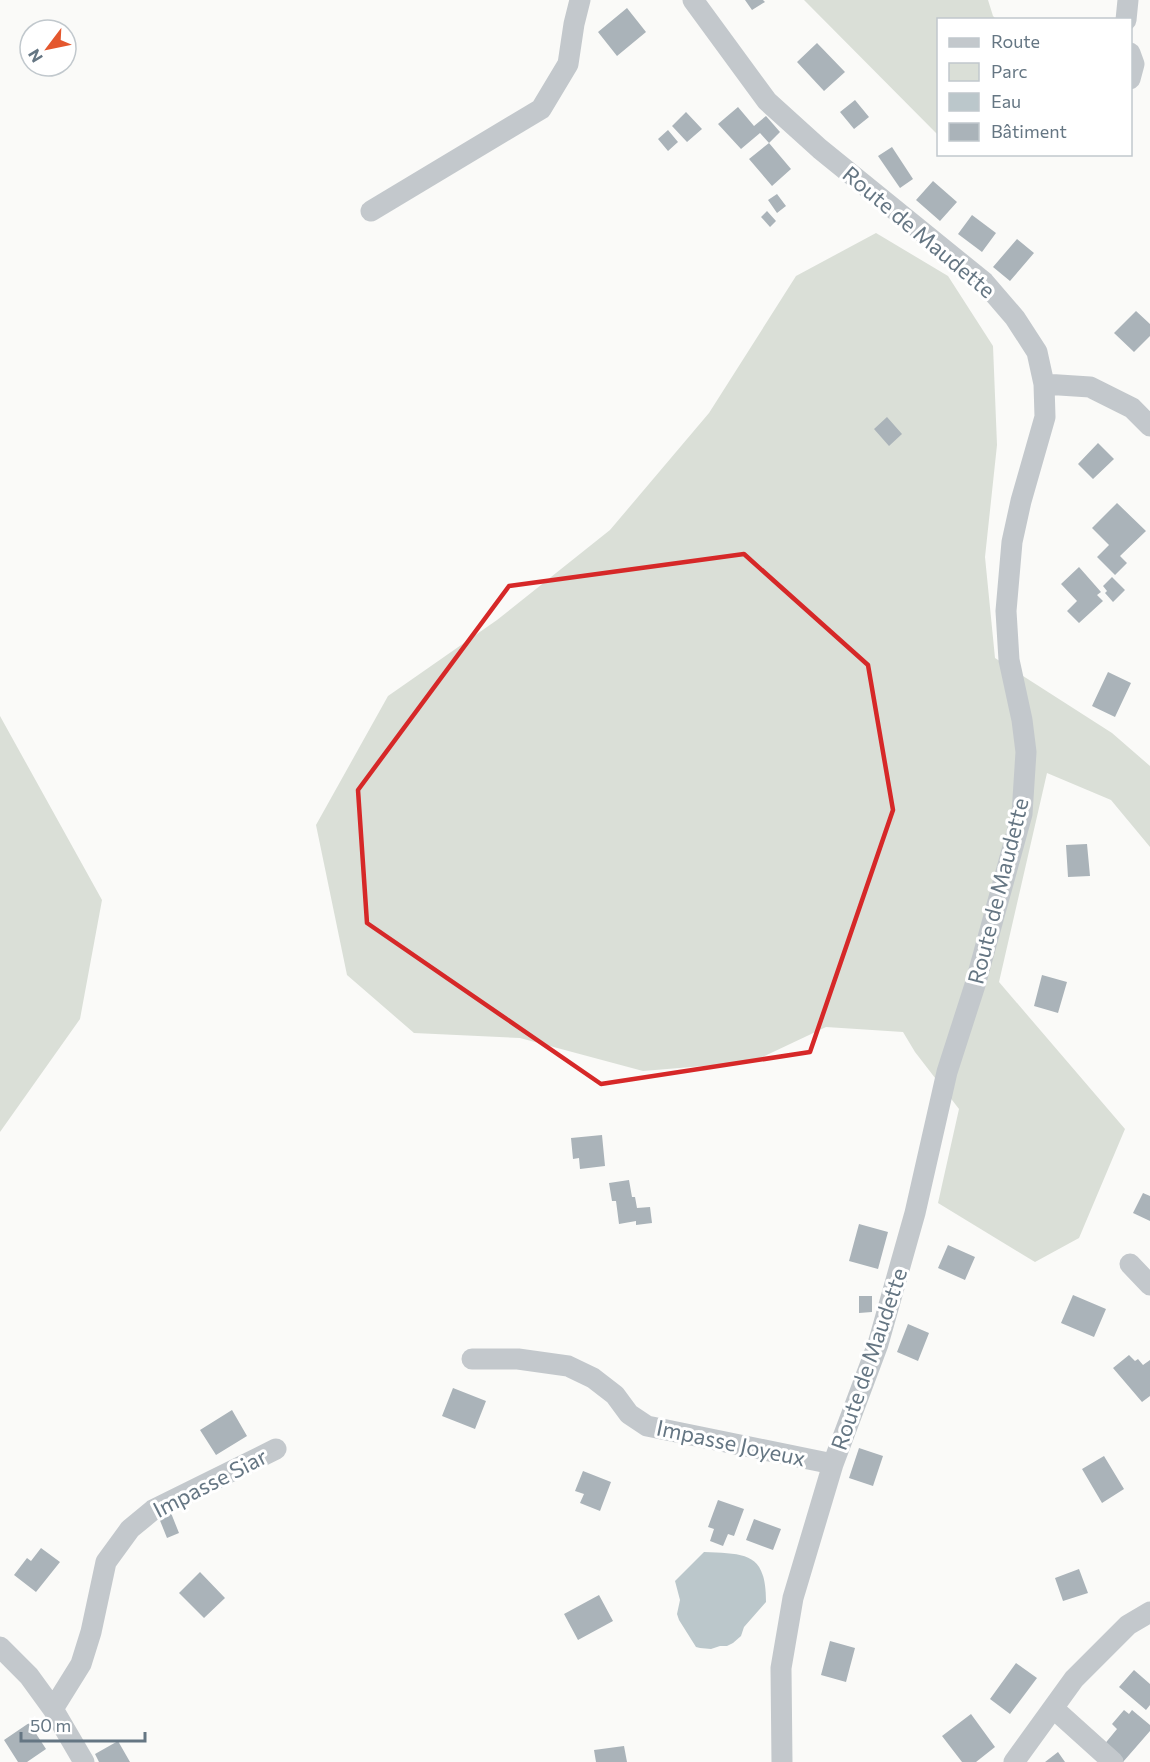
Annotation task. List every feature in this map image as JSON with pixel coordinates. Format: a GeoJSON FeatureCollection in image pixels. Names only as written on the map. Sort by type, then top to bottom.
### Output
{"type":"FeatureCollection","features":[{"type":"Feature","properties":{"kind":"street"},"geometry":{"type":"LineString","coordinates":[[370,212],[541,109],[568,64],[580,0]]}},
{"type":"Feature","properties":{"kind":"street","name":"Route de Maudette"},"geometry":{"type":"LineString","coordinates":[[693,0],[767,101],[820,149],[984,282],[1015,318],[1037,352],[1044,384],[1045,417],[1012,542],[1006,611],[1009,660],[1022,720],[1026,752],[1022,814],[975,985],[947,1072],[915,1213],[878,1344],[833,1464],[793,1598],[781,1668],[782,1762]]}},
{"type":"Feature","properties":{"kind":"street"},"geometry":{"type":"LineString","coordinates":[[1126,18],[1128,0]]}},
{"type":"Feature","properties":{"kind":"street"},"geometry":{"type":"LineString","coordinates":[[1132,57],[1134,64],[1132,74]]}},
{"type":"Feature","properties":{"kind":"street"},"geometry":{"type":"LineString","coordinates":[[1044,384],[1090,387],[1132,408],[1150,426]]}},
{"type":"Feature","properties":{"kind":"street"},"geometry":{"type":"LineString","coordinates":[[1130,1264],[1150,1285]]}},
{"type":"Feature","properties":{"kind":"street","name":"Impasse Joyeux"},"geometry":{"type":"LineString","coordinates":[[472,1359],[518,1359],[568,1366],[593,1378],[615,1395],[629,1414],[647,1426],[833,1464]]}},
{"type":"Feature","properties":{"kind":"street","name":"Impasse Siar"},"geometry":{"type":"LineString","coordinates":[[53,1709],[81,1664],[91,1632],[106,1562],[130,1529],[153,1510],[276,1449]]}},
{"type":"Feature","properties":{"kind":"street"},"geometry":{"type":"LineString","coordinates":[[1014,1762],[1074,1679],[1128,1625],[1150,1612]]}},
{"type":"Feature","properties":{"kind":"street"},"geometry":{"type":"LineString","coordinates":[[0,1647],[29,1676],[53,1709],[84,1762]]}},
{"type":"Feature","properties":{"kind":"street"},"geometry":{"type":"LineString","coordinates":[[1053,1708],[1113,1762]]}},
{"type":"Feature","properties":{"kind":"highlighted area"},"geometry":{"type":"Polygon","coordinates":[[[744,554],[868,665],[893,810],[810,1052],[601,1084],[367,923],[358,790],[509,586],[744,554]]]}},
{"type":"Feature","properties":{"kind":"green space"},"geometry":{"type":"Polygon","coordinates":[[[804,0],[988,0],[995,18],[937,18],[937,134],[804,0]]]}},
{"type":"Feature","properties":{"kind":"green space"},"geometry":{"type":"Polygon","coordinates":[[[876,233],[948,276],[993,346],[997,445],[985,557],[995,658],[1112,733],[1150,766],[1150,847],[1111,800],[1047,773],[999,982],[1125,1129],[1079,1238],[1035,1262],[938,1203],[959,1109],[915,1052],[903,1032],[826,1027],[752,1062],[643,1071],[520,1038],[414,1033],[347,975],[316,825],[388,696],[497,620],[610,530],[709,413],[796,276],[876,233]]]}},
{"type":"Feature","properties":{"kind":"green space"},"geometry":{"type":"Polygon","coordinates":[[[0,716],[102,900],[80,1019],[0,1132],[0,716]]]}},
{"type":"Feature","properties":{"kind":"water"},"geometry":{"type":"Polygon","coordinates":[[[704,1552],[731,1554],[751,1559],[762,1573],[765,1586],[766,1602],[744,1627],[741,1636],[727,1646],[711,1649],[696,1647],[677,1614],[680,1600],[675,1581],[704,1552]]]}},
{"type":"Feature","properties":{"kind":"building"},"geometry":{"type":"Polygon","coordinates":[[[745,0],[763,0],[765,2],[752,10],[745,0]]]}},
{"type":"Feature","properties":{"kind":"building"},"geometry":{"type":"Polygon","coordinates":[[[627,8],[646,32],[617,56],[598,32],[627,8]]]}},
{"type":"Feature","properties":{"kind":"building"},"geometry":{"type":"Polygon","coordinates":[[[817,43],[845,72],[824,91],[797,62],[817,43]]]}},
{"type":"Feature","properties":{"kind":"building"},"geometry":{"type":"Polygon","coordinates":[[[855,100],[869,117],[854,129],[840,112],[855,100]]]}},
{"type":"Feature","properties":{"kind":"building"},"geometry":{"type":"Polygon","coordinates":[[[738,107],[754,126],[766,116],[780,132],[769,143],[760,133],[741,149],[718,124],[738,107]]]}},
{"type":"Feature","properties":{"kind":"building"},"geometry":{"type":"Polygon","coordinates":[[[686,112],[702,129],[687,142],[672,126],[686,112]]]}},
{"type":"Feature","properties":{"kind":"building"},"geometry":{"type":"Polygon","coordinates":[[[668,130],[678,142],[668,151],[658,139],[668,130]]]}},
{"type":"Feature","properties":{"kind":"building"},"geometry":{"type":"Polygon","coordinates":[[[769,143],[791,169],[772,186],[749,159],[769,143]]]}},
{"type":"Feature","properties":{"kind":"building"},"geometry":{"type":"Polygon","coordinates":[[[892,147],[913,179],[900,188],[878,156],[892,147]]]}},
{"type":"Feature","properties":{"kind":"building"},"geometry":{"type":"Polygon","coordinates":[[[933,181],[957,202],[940,221],[916,200],[933,181]]]}},
{"type":"Feature","properties":{"kind":"building"},"geometry":{"type":"Polygon","coordinates":[[[777,194],[786,206],[777,213],[768,200],[777,194]]]}},
{"type":"Feature","properties":{"kind":"building"},"geometry":{"type":"Polygon","coordinates":[[[767,211],[776,221],[770,227],[761,217],[767,211]]]}},
{"type":"Feature","properties":{"kind":"building"},"geometry":{"type":"Polygon","coordinates":[[[972,215],[996,233],[982,252],[958,234],[972,215]]]}},
{"type":"Feature","properties":{"kind":"building"},"geometry":{"type":"Polygon","coordinates":[[[1017,239],[1034,253],[1010,281],[993,267],[1017,239]]]}},
{"type":"Feature","properties":{"kind":"building"},"geometry":{"type":"Polygon","coordinates":[[[1136,311],[1150,324],[1150,336],[1134,352],[1114,333],[1136,311]]]}},
{"type":"Feature","properties":{"kind":"building"},"geometry":{"type":"Polygon","coordinates":[[[887,417],[902,434],[889,446],[874,429],[887,417]]]}},
{"type":"Feature","properties":{"kind":"building"},"geometry":{"type":"Polygon","coordinates":[[[1098,443],[1114,459],[1093,479],[1078,464],[1098,443]]]}},
{"type":"Feature","properties":{"kind":"building"},"geometry":{"type":"Polygon","coordinates":[[[1117,503],[1146,531],[1120,556],[1127,563],[1115,575],[1097,557],[1109,545],[1092,528],[1117,503]]]}},
{"type":"Feature","properties":{"kind":"building"},"geometry":{"type":"Polygon","coordinates":[[[1079,567],[1101,592],[1097,595],[1103,601],[1079,623],[1067,611],[1077,601],[1061,584],[1079,567]]]}},
{"type":"Feature","properties":{"kind":"building"},"geometry":{"type":"Polygon","coordinates":[[[1112,577],[1125,590],[1113,602],[1105,593],[1107,591],[1103,586],[1112,577]]]}},
{"type":"Feature","properties":{"kind":"building"},"geometry":{"type":"Polygon","coordinates":[[[1108,672],[1131,683],[1115,717],[1092,706],[1108,672]]]}},
{"type":"Feature","properties":{"kind":"building"},"geometry":{"type":"Polygon","coordinates":[[[1087,844],[1090,876],[1068,877],[1066,845],[1087,844]]]}},
{"type":"Feature","properties":{"kind":"building"},"geometry":{"type":"Polygon","coordinates":[[[1042,975],[1067,982],[1058,1013],[1034,1006],[1042,975]]]}},
{"type":"Feature","properties":{"kind":"building"},"geometry":{"type":"Polygon","coordinates":[[[602,1135],[605,1166],[580,1169],[579,1158],[573,1159],[571,1138],[602,1135]]]}},
{"type":"Feature","properties":{"kind":"building"},"geometry":{"type":"Polygon","coordinates":[[[629,1180],[637,1208],[650,1207],[652,1223],[636,1225],[636,1221],[619,1224],[616,1201],[612,1201],[609,1183],[629,1180]]]}},
{"type":"Feature","properties":{"kind":"building"},"geometry":{"type":"Polygon","coordinates":[[[1143,1193],[1150,1196],[1150,1221],[1133,1213],[1143,1193]]]}},
{"type":"Feature","properties":{"kind":"building"},"geometry":{"type":"Polygon","coordinates":[[[859,1224],[888,1232],[878,1269],[849,1261],[859,1224]]]}},
{"type":"Feature","properties":{"kind":"building"},"geometry":{"type":"Polygon","coordinates":[[[948,1245],[975,1257],[965,1280],[938,1268],[948,1245]]]}},
{"type":"Feature","properties":{"kind":"building"},"geometry":{"type":"Polygon","coordinates":[[[1073,1295],[1106,1309],[1094,1337],[1061,1323],[1073,1295]]]}},
{"type":"Feature","properties":{"kind":"building"},"geometry":{"type":"Polygon","coordinates":[[[859,1296],[872,1296],[872,1312],[859,1313],[859,1296]]]}},
{"type":"Feature","properties":{"kind":"building"},"geometry":{"type":"Polygon","coordinates":[[[908,1324],[929,1333],[918,1361],[897,1352],[908,1324]]]}},
{"type":"Feature","properties":{"kind":"building"},"geometry":{"type":"Polygon","coordinates":[[[1129,1355],[1135,1361],[1138,1359],[1143,1365],[1150,1360],[1150,1396],[1142,1402],[1113,1368],[1129,1355]]]}},
{"type":"Feature","properties":{"kind":"building"},"geometry":{"type":"Polygon","coordinates":[[[453,1388],[486,1401],[475,1429],[442,1416],[453,1388]]]}},
{"type":"Feature","properties":{"kind":"building"},"geometry":{"type":"Polygon","coordinates":[[[232,1410],[247,1436],[216,1455],[200,1430],[232,1410]]]}},
{"type":"Feature","properties":{"kind":"building"},"geometry":{"type":"Polygon","coordinates":[[[859,1448],[883,1456],[873,1486],[849,1478],[859,1448]]]}},
{"type":"Feature","properties":{"kind":"building"},"geometry":{"type":"Polygon","coordinates":[[[1104,1456],[1124,1489],[1102,1503],[1082,1469],[1104,1456]]]}},
{"type":"Feature","properties":{"kind":"building"},"geometry":{"type":"Polygon","coordinates":[[[583,1471],[611,1482],[600,1511],[580,1503],[584,1494],[575,1491],[583,1471]]]}},
{"type":"Feature","properties":{"kind":"building"},"geometry":{"type":"Polygon","coordinates":[[[718,1500],[744,1509],[734,1536],[728,1534],[723,1546],[710,1541],[714,1529],[708,1527],[718,1500]]]}},
{"type":"Feature","properties":{"kind":"building"},"geometry":{"type":"Polygon","coordinates":[[[171,1513],[179,1533],[167,1538],[159,1518],[171,1513]]]}},
{"type":"Feature","properties":{"kind":"building"},"geometry":{"type":"Polygon","coordinates":[[[754,1519],[781,1529],[773,1550],[746,1540],[754,1519]]]}},
{"type":"Feature","properties":{"kind":"building"},"geometry":{"type":"Polygon","coordinates":[[[41,1548],[60,1562],[36,1592],[14,1575],[27,1558],[31,1561],[41,1548]]]}},
{"type":"Feature","properties":{"kind":"building"},"geometry":{"type":"Polygon","coordinates":[[[1079,1569],[1088,1593],[1063,1601],[1055,1578],[1079,1569]]]}},
{"type":"Feature","properties":{"kind":"building"},"geometry":{"type":"Polygon","coordinates":[[[200,1572],[225,1598],[204,1618],[179,1593],[200,1572]]]}},
{"type":"Feature","properties":{"kind":"building"},"geometry":{"type":"Polygon","coordinates":[[[599,1595],[613,1621],[578,1640],[564,1614],[599,1595]]]}},
{"type":"Feature","properties":{"kind":"building"},"geometry":{"type":"Polygon","coordinates":[[[830,1641],[855,1648],[846,1682],[821,1675],[830,1641]]]}},
{"type":"Feature","properties":{"kind":"building"},"geometry":{"type":"Polygon","coordinates":[[[1016,1663],[1037,1678],[1010,1714],[990,1699],[1016,1663]]]}},
{"type":"Feature","properties":{"kind":"building"},"geometry":{"type":"Polygon","coordinates":[[[1134,1670],[1150,1684],[1150,1705],[1146,1710],[1119,1687],[1134,1670]]]}},
{"type":"Feature","properties":{"kind":"building"},"geometry":{"type":"Polygon","coordinates":[[[1124,1710],[1129,1714],[1132,1710],[1150,1725],[1150,1731],[1123,1762],[1103,1746],[1117,1729],[1112,1724],[1124,1710]]]}},
{"type":"Feature","properties":{"kind":"building"},"geometry":{"type":"Polygon","coordinates":[[[971,1714],[995,1747],[976,1762],[962,1762],[942,1736],[971,1714]]]}},
{"type":"Feature","properties":{"kind":"building"},"geometry":{"type":"Polygon","coordinates":[[[29,1723],[46,1749],[27,1762],[18,1762],[4,1740],[29,1723]]]}},
{"type":"Feature","properties":{"kind":"building"},"geometry":{"type":"Polygon","coordinates":[[[118,1741],[130,1762],[99,1762],[95,1754],[118,1741]]]}},
{"type":"Feature","properties":{"kind":"building"},"geometry":{"type":"Polygon","coordinates":[[[624,1746],[627,1762],[596,1762],[594,1750],[624,1746]]]}},
{"type":"Feature","properties":{"kind":"building"},"geometry":{"type":"Polygon","coordinates":[[[1058,1752],[1065,1762],[1045,1762],[1058,1752]]]}}]}
